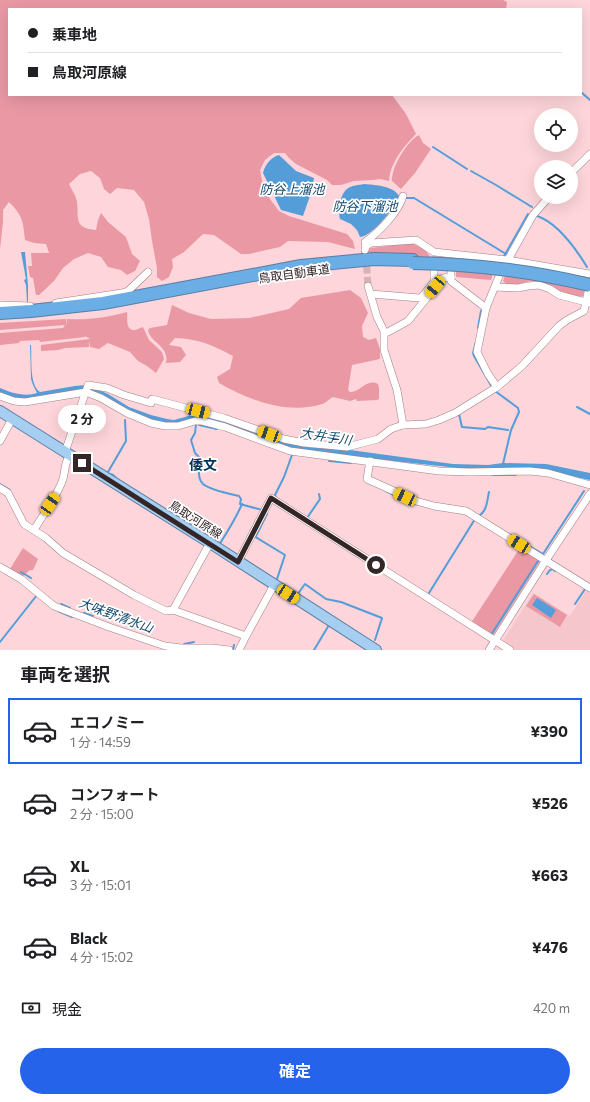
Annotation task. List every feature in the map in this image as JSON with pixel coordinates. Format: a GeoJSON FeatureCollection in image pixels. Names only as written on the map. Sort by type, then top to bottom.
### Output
{"type":"FeatureCollection","features":[{"type":"Feature","properties":{"kind":"highway","name":"鳥取自動車道"},"geometry":{"type":"LineString","coordinates":[[0,313],[103,303],[301,266],[374,259],[475,265],[590,283]]}},
{"type":"Feature","properties":{"kind":"highway","name":"鳥取自動車道"},"geometry":{"type":"LineString","coordinates":[[0,317],[31,316],[103,308],[254,279],[342,266],[413,261]]}},
{"type":"Feature","properties":{"kind":"main road","name":"鳥取河原線"},"geometry":{"type":"LineString","coordinates":[[0,411],[210,543],[274,586],[376,650]]}},
{"type":"Feature","properties":{"kind":"street"},"geometry":{"type":"LineString","coordinates":[[578,166],[590,154]]}},
{"type":"Feature","properties":{"kind":"street"},"geometry":{"type":"LineString","coordinates":[[403,196],[401,203],[377,234],[365,242],[366,248],[371,244],[416,240],[434,252],[507,260],[590,274]]}},
{"type":"Feature","properties":{"kind":"street"},"geometry":{"type":"LineString","coordinates":[[497,387],[488,374],[477,352],[486,308],[507,260],[533,215],[543,204]]}},
{"type":"Feature","properties":{"kind":"street"},"geometry":{"type":"LineString","coordinates":[[370,294],[422,297],[434,282],[434,252]]}},
{"type":"Feature","properties":{"kind":"street"},"geometry":{"type":"LineString","coordinates":[[451,254],[451,281],[486,308]]}},
{"type":"Feature","properties":{"kind":"street"},"geometry":{"type":"LineString","coordinates":[[0,305],[41,306],[101,295],[122,293],[128,291],[148,272]]}},
{"type":"Feature","properties":{"kind":"street"},"geometry":{"type":"LineString","coordinates":[[388,332],[408,321],[443,278],[451,277]]}},
{"type":"Feature","properties":{"kind":"street"},"geometry":{"type":"LineString","coordinates":[[34,530],[55,497],[64,478],[67,453],[88,385],[100,387],[151,403],[152,399],[224,418],[284,439],[304,443],[348,447],[378,438],[392,429],[402,426],[426,424],[439,420],[455,413],[497,387],[522,366],[560,326],[584,310],[588,302],[590,283]]}},
{"type":"Feature","properties":{"kind":"street"},"geometry":{"type":"LineString","coordinates":[[495,287],[518,288],[539,285],[550,289],[559,295],[588,302]]}},
{"type":"Feature","properties":{"kind":"street"},"geometry":{"type":"LineString","coordinates":[[368,286],[377,317],[384,331],[384,350],[397,390],[402,426]]}},
{"type":"Feature","properties":{"kind":"street"},"geometry":{"type":"LineString","coordinates":[[0,396],[14,401],[26,402],[86,392],[101,398],[127,413],[151,423],[165,426],[178,426],[195,421],[202,421],[225,427],[290,451],[447,471],[548,472],[590,485]]}},
{"type":"Feature","properties":{"kind":"street"},"geometry":{"type":"LineString","coordinates":[[0,441],[12,419]]}},
{"type":"Feature","properties":{"kind":"street"},"geometry":{"type":"LineString","coordinates":[[370,461],[367,479],[416,501],[434,506],[466,511],[590,588]]}},
{"type":"Feature","properties":{"kind":"street"},"geometry":{"type":"LineString","coordinates":[[0,488],[8,493],[24,524],[46,538],[71,559],[134,595],[166,611],[173,610],[246,636]]}},
{"type":"Feature","properties":{"kind":"street"},"geometry":{"type":"LineString","coordinates":[[489,650],[590,494]]}},
{"type":"Feature","properties":{"kind":"street"},"geometry":{"type":"LineString","coordinates":[[238,562],[271,498],[510,650]]}},
{"type":"Feature","properties":{"kind":"street"},"geometry":{"type":"LineString","coordinates":[[173,610],[210,543]]}},
{"type":"Feature","properties":{"kind":"street"},"geometry":{"type":"LineString","coordinates":[[0,567],[21,579],[54,606],[108,627],[164,646],[230,650]]}},
{"type":"Feature","properties":{"kind":"street"},"geometry":{"type":"LineString","coordinates":[[240,650],[246,636],[274,586]]}},
{"type":"Feature","properties":{"kind":"shaded area"},"geometry":{"type":"Polygon","coordinates":[[[0,0],[503,0],[507,2],[506,8],[8,8],[8,96],[393,96],[406,114],[416,134],[402,149],[395,161],[389,181],[380,179],[354,181],[341,185],[332,185],[327,180],[296,164],[285,153],[274,153],[265,160],[260,170],[262,181],[270,199],[279,211],[289,216],[347,234],[353,241],[355,249],[328,242],[288,241],[280,247],[249,254],[241,254],[214,235],[203,234],[184,252],[172,259],[173,267],[169,277],[162,281],[157,277],[157,268],[149,219],[144,202],[134,190],[117,188],[110,194],[104,189],[100,178],[91,171],[80,174],[69,184],[76,198],[78,219],[83,226],[88,229],[96,230],[101,213],[108,222],[126,237],[132,254],[140,261],[135,271],[127,275],[121,270],[108,267],[101,257],[88,253],[74,259],[63,268],[54,281],[39,295],[36,295],[33,278],[30,277],[28,266],[32,266],[31,253],[49,253],[46,244],[34,243],[25,240],[22,219],[9,202],[3,210],[0,249],[0,0]]]}},
{"type":"Feature","properties":{"kind":"shaded area"},"geometry":{"type":"Polygon","coordinates":[[[419,135],[423,143],[431,149],[415,173],[401,189],[392,181],[394,169],[405,149],[414,138],[419,135]]]}},
{"type":"Feature","properties":{"kind":"shaded area"},"geometry":{"type":"Polygon","coordinates":[[[410,243],[422,248],[430,257],[370,255],[368,251],[371,248],[410,243]]]}},
{"type":"Feature","properties":{"kind":"shaded area"},"geometry":{"type":"Polygon","coordinates":[[[459,269],[493,273],[491,280],[456,277],[456,272],[459,269]]]}},
{"type":"Feature","properties":{"kind":"shaded area"},"geometry":{"type":"Polygon","coordinates":[[[506,273],[585,288],[583,296],[581,296],[567,294],[546,283],[537,281],[514,285],[508,284],[503,281],[506,273]]]}},
{"type":"Feature","properties":{"kind":"shaded area"},"geometry":{"type":"Polygon","coordinates":[[[350,290],[361,298],[368,313],[362,326],[363,337],[369,340],[376,338],[380,349],[380,359],[352,365],[348,390],[350,392],[354,392],[370,383],[378,384],[379,399],[377,400],[357,401],[356,399],[350,401],[333,397],[322,404],[296,408],[282,407],[255,400],[219,383],[217,377],[230,369],[233,356],[206,343],[175,338],[169,345],[181,347],[186,355],[180,362],[166,363],[165,352],[152,338],[148,330],[150,328],[167,325],[172,305],[189,313],[211,319],[249,318],[289,309],[301,298],[350,290]]]}},
{"type":"Feature","properties":{"kind":"shaded area"},"geometry":{"type":"Polygon","coordinates":[[[127,312],[127,322],[130,329],[136,330],[143,327],[149,340],[162,352],[164,359],[156,373],[138,361],[130,352],[108,343],[99,349],[90,347],[90,340],[89,347],[41,351],[41,345],[90,339],[85,336],[40,342],[39,340],[20,341],[19,343],[0,345],[0,333],[63,328],[65,325],[0,330],[0,323],[66,319],[67,326],[67,319],[97,318],[127,312]]]}},
{"type":"Feature","properties":{"kind":"shaded area"},"geometry":{"type":"Polygon","coordinates":[[[23,548],[38,559],[33,570],[30,570],[23,576],[10,569],[23,548]]]}},
{"type":"Feature","properties":{"kind":"shaded area"},"geometry":{"type":"Polygon","coordinates":[[[520,548],[540,561],[492,637],[471,623],[520,548]]]}},
{"type":"Feature","properties":{"kind":"shaded area"},"geometry":{"type":"Polygon","coordinates":[[[587,589],[590,590],[590,650],[512,650],[502,642],[533,593],[570,616],[587,589]]]}},
{"type":"Feature","properties":{"kind":"shaded area"},"geometry":{"type":"Polygon","coordinates":[[[534,594],[567,615],[560,627],[526,606],[534,594]]]}},
{"type":"Feature","properties":{"kind":"water","name":"防谷上溜池"},"geometry":{"type":"Polygon","coordinates":[[[279,155],[296,171],[314,178],[311,193],[303,216],[281,210],[263,173],[269,162],[279,155]]]}},
{"type":"Feature","properties":{"kind":"water","name":"防谷下溜池"},"geometry":{"type":"Polygon","coordinates":[[[365,184],[389,188],[399,196],[383,220],[371,232],[360,237],[357,230],[351,224],[340,219],[339,207],[341,199],[347,189],[353,186],[365,184]]]}},
{"type":"Feature","properties":{"kind":"water"},"geometry":{"type":"Polygon","coordinates":[[[21,252],[25,252],[28,302],[24,280],[26,279],[21,252]]]}},
{"type":"Feature","properties":{"kind":"water"},"geometry":{"type":"Polygon","coordinates":[[[30,345],[34,384],[36,389],[40,392],[86,385],[108,394],[129,407],[151,415],[174,420],[199,413],[307,447],[350,450],[453,464],[546,464],[590,473],[590,480],[550,472],[477,470],[300,451],[219,423],[163,424],[131,413],[101,395],[26,400],[14,399],[0,394],[0,388],[18,394],[27,395],[37,393],[31,379],[30,345]]]}},
{"type":"Feature","properties":{"kind":"water"},"geometry":{"type":"Polygon","coordinates":[[[537,598],[556,610],[551,618],[532,605],[537,598]]]}},
{"type":"Feature","properties":{"kind":"waterway"},"geometry":{"type":"LineString","coordinates":[[582,93],[590,100]]}},
{"type":"Feature","properties":{"kind":"waterway"},"geometry":{"type":"LineString","coordinates":[[433,147],[467,169]]}},
{"type":"Feature","properties":{"kind":"waterway"},"geometry":{"type":"LineString","coordinates":[[471,171],[532,207]]}},
{"type":"Feature","properties":{"kind":"waterway"},"geometry":{"type":"LineString","coordinates":[[405,198],[414,198],[506,254]]}},
{"type":"Feature","properties":{"kind":"waterway"},"geometry":{"type":"LineString","coordinates":[[503,258],[528,214]]}},
{"type":"Feature","properties":{"kind":"waterway"},"geometry":{"type":"LineString","coordinates":[[537,216],[552,224],[566,237],[578,252],[587,267]]}},
{"type":"Feature","properties":{"kind":"waterway"},"geometry":{"type":"LineString","coordinates":[[478,328],[481,311]]}},
{"type":"Feature","properties":{"kind":"waterway"},"geometry":{"type":"LineString","coordinates":[[476,342],[473,353],[474,356],[492,387]]}},
{"type":"Feature","properties":{"kind":"waterway"},"geometry":{"type":"LineString","coordinates":[[495,391],[518,408],[519,412],[511,430],[503,464]]}},
{"type":"Feature","properties":{"kind":"waterway"},"geometry":{"type":"LineString","coordinates":[[577,407],[590,414]]}},
{"type":"Feature","properties":{"kind":"waterway"},"geometry":{"type":"LineString","coordinates":[[459,414],[462,427],[485,429],[488,427],[508,430]]}},
{"type":"Feature","properties":{"kind":"waterway"},"geometry":{"type":"LineString","coordinates":[[108,472],[126,441],[125,420]]}},
{"type":"Feature","properties":{"kind":"waterway"},"geometry":{"type":"LineString","coordinates":[[196,425],[195,433],[191,440],[195,453],[200,458],[199,475],[202,483],[215,490],[239,496],[241,499],[240,504],[262,510]]}},
{"type":"Feature","properties":{"kind":"waterway"},"geometry":{"type":"LineString","coordinates":[[199,425],[217,429]]}},
{"type":"Feature","properties":{"kind":"waterway"},"geometry":{"type":"LineString","coordinates":[[276,498],[275,495],[284,477],[292,455]]}},
{"type":"Feature","properties":{"kind":"waterway"},"geometry":{"type":"LineString","coordinates":[[329,461],[351,463]]}},
{"type":"Feature","properties":{"kind":"waterway"},"geometry":{"type":"LineString","coordinates":[[107,473],[113,475],[117,479]]}},
{"type":"Feature","properties":{"kind":"waterway"},"geometry":{"type":"LineString","coordinates":[[493,475],[516,475]]}},
{"type":"Feature","properties":{"kind":"waterway"},"geometry":{"type":"LineString","coordinates":[[0,484],[10,490]]}},
{"type":"Feature","properties":{"kind":"waterway"},"geometry":{"type":"LineString","coordinates":[[386,491],[400,498]]}},
{"type":"Feature","properties":{"kind":"waterway"},"geometry":{"type":"LineString","coordinates":[[516,538],[543,554],[584,491]]}},
{"type":"Feature","properties":{"kind":"waterway"},"geometry":{"type":"LineString","coordinates":[[478,516],[485,509],[489,492]]}},
{"type":"Feature","properties":{"kind":"waterway"},"geometry":{"type":"LineString","coordinates":[[307,518],[320,499],[319,494]]}},
{"type":"Feature","properties":{"kind":"waterway"},"geometry":{"type":"LineString","coordinates":[[219,545],[242,504]]}},
{"type":"Feature","properties":{"kind":"waterway"},"geometry":{"type":"LineString","coordinates":[[256,536],[267,514]]}},
{"type":"Feature","properties":{"kind":"waterway"},"geometry":{"type":"LineString","coordinates":[[429,593],[475,519]]}},
{"type":"Feature","properties":{"kind":"waterway"},"geometry":{"type":"LineString","coordinates":[[254,536],[285,555],[276,582]]}},
{"type":"Feature","properties":{"kind":"waterway"},"geometry":{"type":"LineString","coordinates":[[491,635],[538,561]]}},
{"type":"Feature","properties":{"kind":"waterway"},"geometry":{"type":"LineString","coordinates":[[547,574],[550,570],[553,569],[555,571]]}},
{"type":"Feature","properties":{"kind":"waterway","name":"大味野清水山"},"geometry":{"type":"LineString","coordinates":[[21,572],[31,578]]}},
{"type":"Feature","properties":{"kind":"waterway"},"geometry":{"type":"LineString","coordinates":[[297,595],[305,584],[326,599],[341,602],[382,618],[375,640]]}},
{"type":"Feature","properties":{"kind":"waterway"},"geometry":{"type":"LineString","coordinates":[[575,604],[585,589]]}},
{"type":"Feature","properties":{"kind":"waterway"},"geometry":{"type":"LineString","coordinates":[[0,642],[37,595]]}},
{"type":"Feature","properties":{"kind":"waterway","name":"大味野清水山"},"geometry":{"type":"LineString","coordinates":[[61,604],[70,608]]}},
{"type":"Feature","properties":{"kind":"waterway"},"geometry":{"type":"LineString","coordinates":[[58,611],[72,617]]}},
{"type":"Feature","properties":{"kind":"waterway","name":"大味野清水山"},"geometry":{"type":"LineString","coordinates":[[84,613],[93,616]]}},
{"type":"Feature","properties":{"kind":"waterway"},"geometry":{"type":"LineString","coordinates":[[314,650],[329,625]]}},
{"type":"Feature","properties":{"kind":"waterway","name":"大味野清水山"},"geometry":{"type":"LineString","coordinates":[[184,644],[194,642]]}},
{"type":"Feature","properties":{"kind":"waterway","name":"大味野清水山"},"geometry":{"type":"LineString","coordinates":[[233,650],[234,645]]}},
{"type":"Feature","properties":{"kind":"tunnel"},"geometry":{"type":"LineString","coordinates":[[366,256],[368,286]]}},
{"type":"Feature","properties":{"kind":"district","name":"倭文"},"geometry":{"type":"Point","coordinates":[203,464]}},
{"type":"Feature","properties":{"kind":"route"},"geometry":{"type":"LineString","coordinates":[[82,463],[238,562],[271,498],[376,565]]}},
{"type":"Feature","properties":{"kind":"water label","name":"大井手川"},"geometry":{"type":"Point","coordinates":[326,436]}}]}
